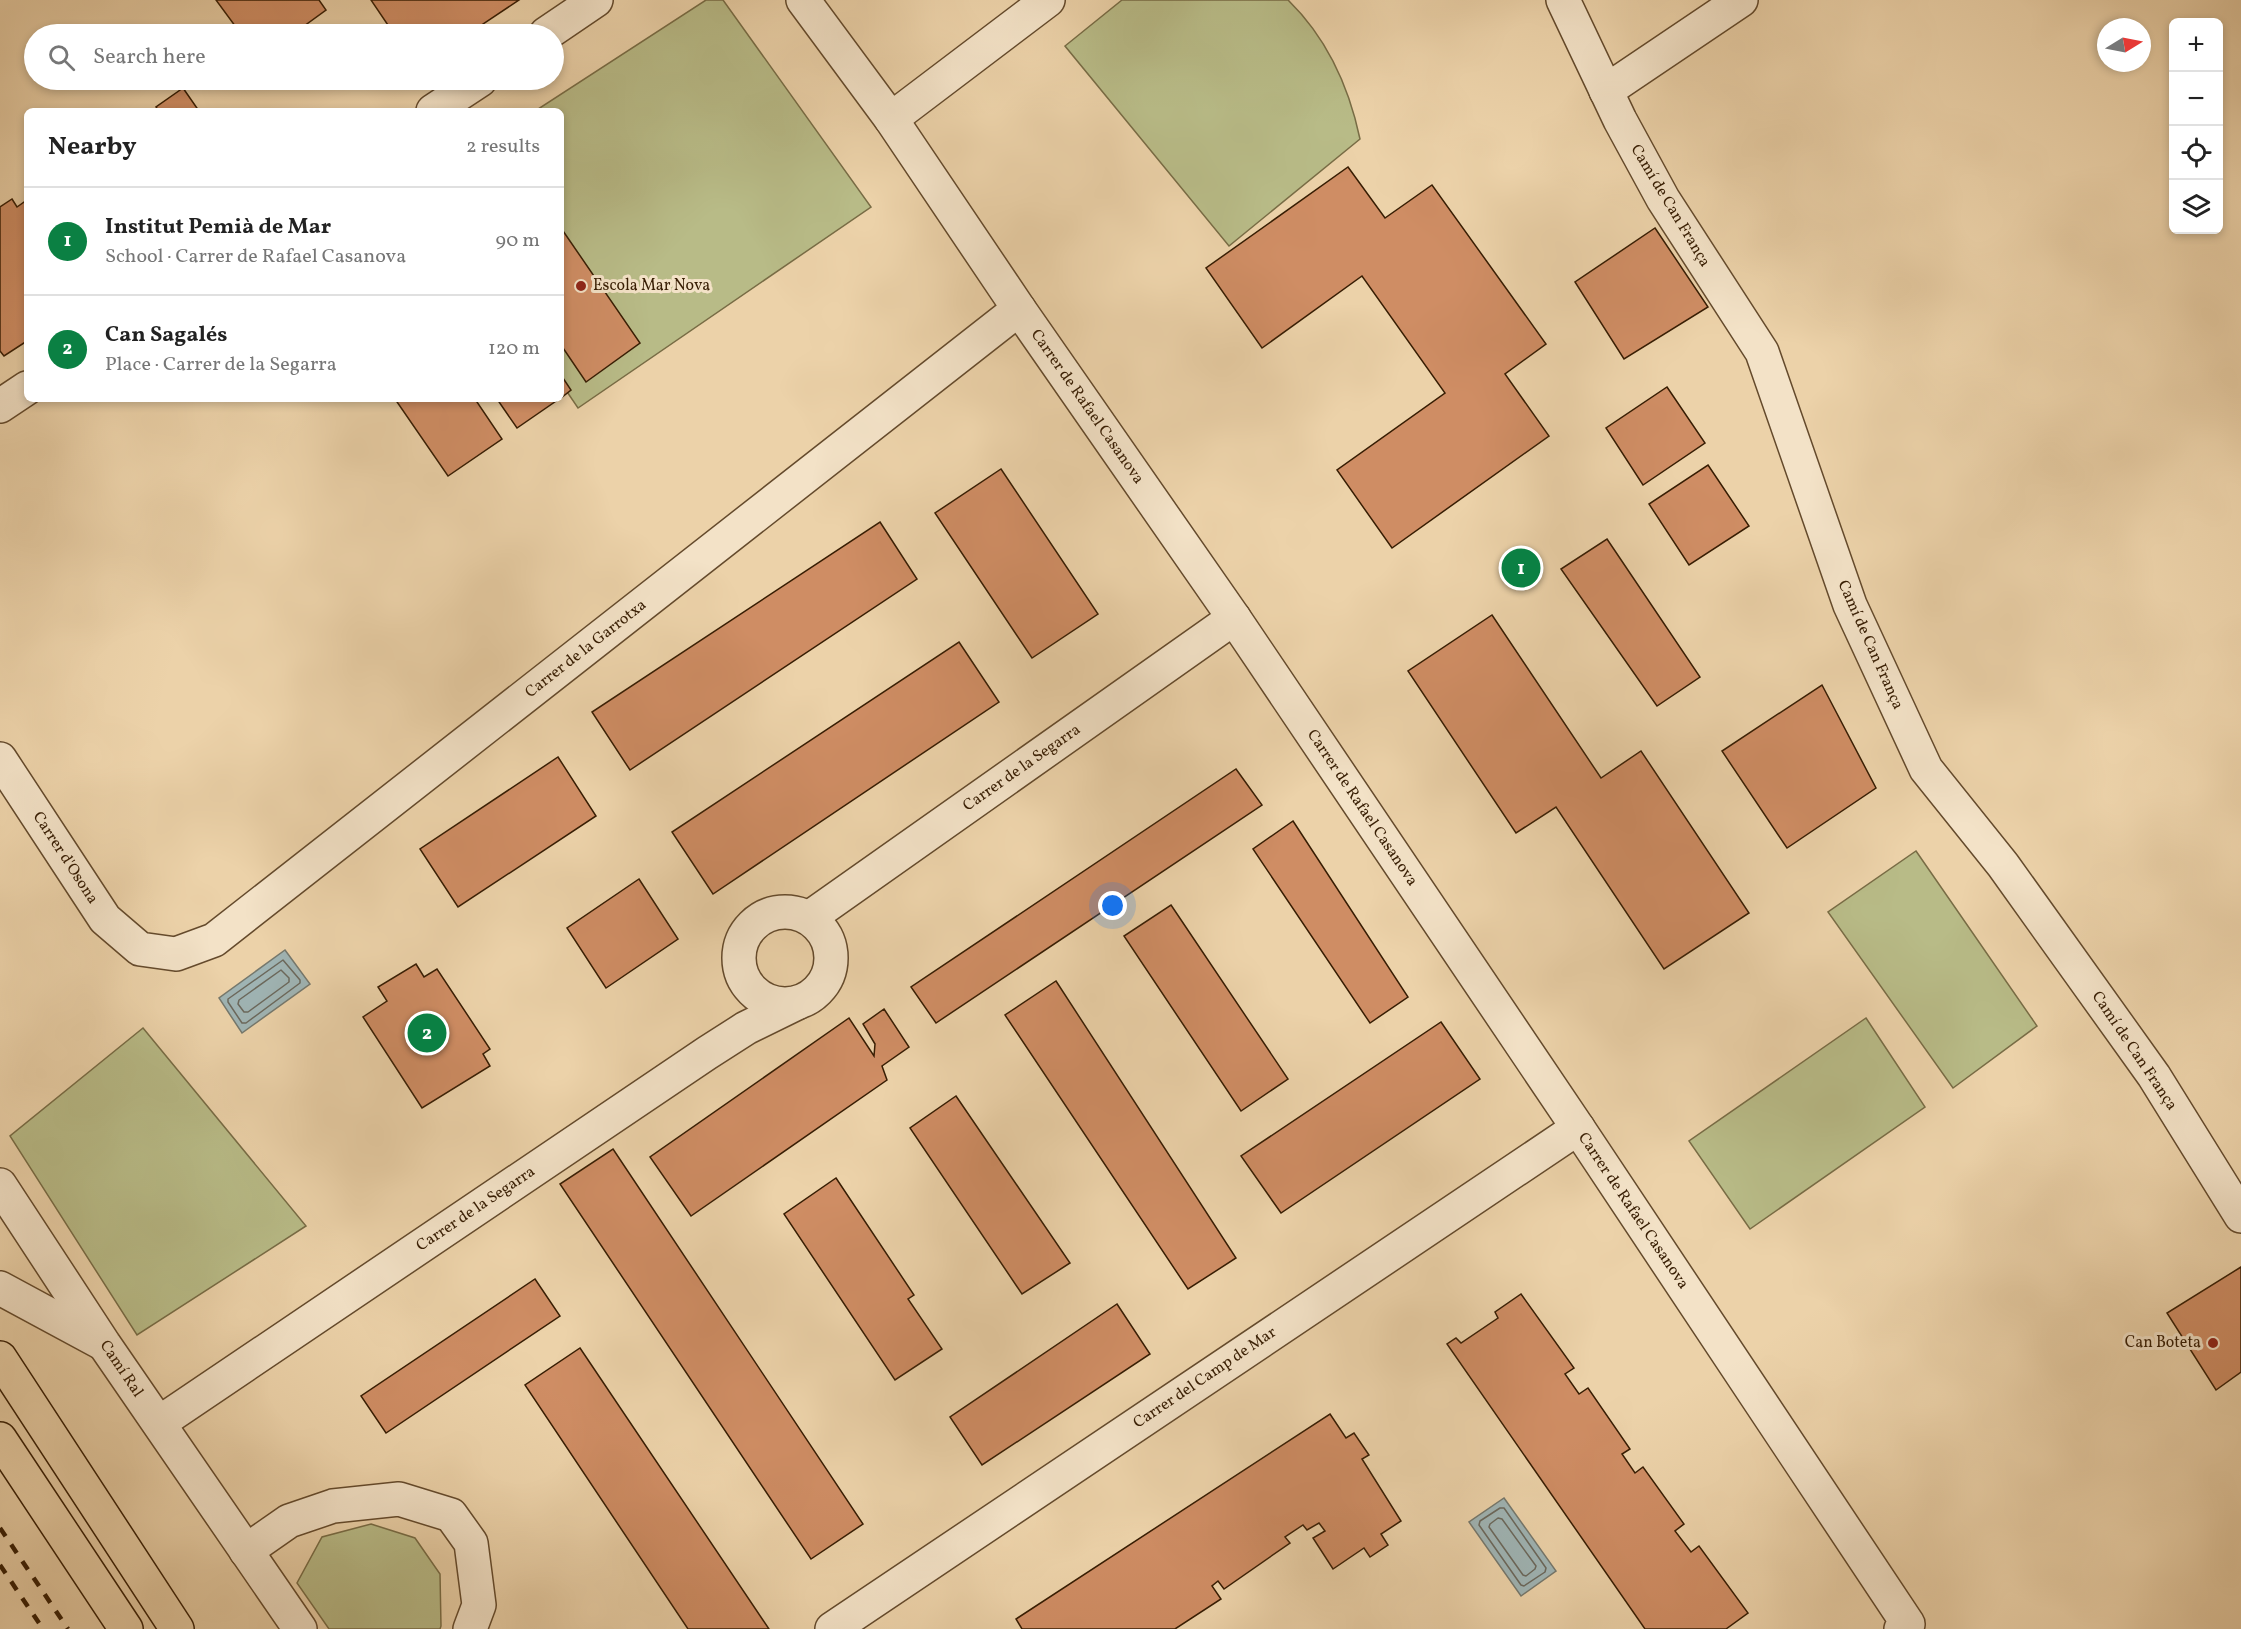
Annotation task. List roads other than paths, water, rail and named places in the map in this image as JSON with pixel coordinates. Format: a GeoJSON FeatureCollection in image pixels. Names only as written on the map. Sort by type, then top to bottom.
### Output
{"type":"FeatureCollection","features":[{"type":"Feature","properties":{"kind":"main road"},"geometry":{"type":"LineString","coordinates":[[0,1358],[177,1629]]}},
{"type":"Feature","properties":{"kind":"main road"},"geometry":{"type":"LineString","coordinates":[[0,1439],[126,1629]]}},
{"type":"Feature","properties":{"kind":"street"},"geometry":{"type":"LineString","coordinates":[[561,24],[596,0]]}},
{"type":"Feature","properties":{"kind":"street","name":"Carrer de Rafael Casanova"},"geometry":{"type":"LineString","coordinates":[[803,0],[891,120],[1234,618],[1578,1128],[1905,1627]]}},
{"type":"Feature","properties":{"kind":"street"},"geometry":{"type":"LineString","coordinates":[[891,120],[1048,0]]}},
{"type":"Feature","properties":{"kind":"street","name":"Camí de Can França"},"geometry":{"type":"LineString","coordinates":[[1563,0],[1606,91],[1663,199],[1762,352],[1850,605],[1926,769],[2003,865],[2154,1076],[2241,1216]]}},
{"type":"Feature","properties":{"kind":"street"},"geometry":{"type":"LineString","coordinates":[[1606,91],[1741,0]]}},
{"type":"Feature","properties":{"kind":"street"},"geometry":{"type":"LineString","coordinates":[[438,108],[465,90]]}},
{"type":"Feature","properties":{"kind":"street","name":"Carrer de la Garrotxa"},"geometry":{"type":"LineString","coordinates":[[140,949],[176,954],[214,940],[1019,309]]}},
{"type":"Feature","properties":{"kind":"street"},"geometry":{"type":"LineString","coordinates":[[0,406],[24,390]]}},
{"type":"Feature","properties":{"kind":"street","name":"Carrer de la Segarra"},"geometry":{"type":"LineString","coordinates":[[159,1423],[706,1053],[746,1028],[815,995],[831,970],[829,940],[809,918],[1234,618]]}},
{"type":"Feature","properties":{"kind":"street","name":"Carrer d'Osona"},"geometry":{"type":"LineString","coordinates":[[0,759],[105,919],[140,949]]}},
{"type":"Feature","properties":{"kind":"street"},"geometry":{"type":"LineString","coordinates":[[797,1003],[780,1005],[762,999],[748,987],[740,971],[739,952],[745,934],[757,920],[774,912],[792,911],[809,918]]}},
{"type":"Feature","properties":{"kind":"street","name":"Carrer del Camp de Mar"},"geometry":{"type":"LineString","coordinates":[[832,1629],[1578,1128]]}},
{"type":"Feature","properties":{"kind":"street","name":"Camí Ral"},"geometry":{"type":"LineString","coordinates":[[0,1185],[104,1344],[300,1629]]}},
{"type":"Feature","properties":{"kind":"street"},"geometry":{"type":"LineString","coordinates":[[0,1288],[104,1344]]}},
{"type":"Feature","properties":{"kind":"street"},"geometry":{"type":"LineString","coordinates":[[246,1551],[289,1521],[333,1506],[399,1499],[451,1515],[471,1543],[479,1605],[470,1629]]}},
{"type":"Feature","properties":{"kind":"water"},"geometry":{"type":"Polygon","coordinates":[[[285,950],[310,984],[242,1033],[219,998],[285,950]]]}},
{"type":"Feature","properties":{"kind":"water"},"geometry":{"type":"Polygon","coordinates":[[[1504,1498],[1556,1571],[1521,1596],[1469,1522],[1504,1498]]]}},
{"type":"Feature","properties":{"kind":"railway"},"geometry":{"type":"LineString","coordinates":[[0,1528],[68,1629]]}},
{"type":"Feature","properties":{"kind":"railway"},"geometry":{"type":"LineString","coordinates":[[0,1565],[43,1629]]}},
{"type":"Feature","properties":{"kind":"place","name":"Escola Mar Nova"},"geometry":{"type":"Point","coordinates":[581,286]}},
{"type":"Feature","properties":{"kind":"place","name":"Institut Pemià de Mar"},"geometry":{"type":"Point","coordinates":[1521,568]}},
{"type":"Feature","properties":{"kind":"place","name":"Can Sagalés"},"geometry":{"type":"Point","coordinates":[427,1033]}},
{"type":"Feature","properties":{"kind":"place","name":"Can Boteta"},"geometry":{"type":"Point","coordinates":[2213,1343]}}]}
